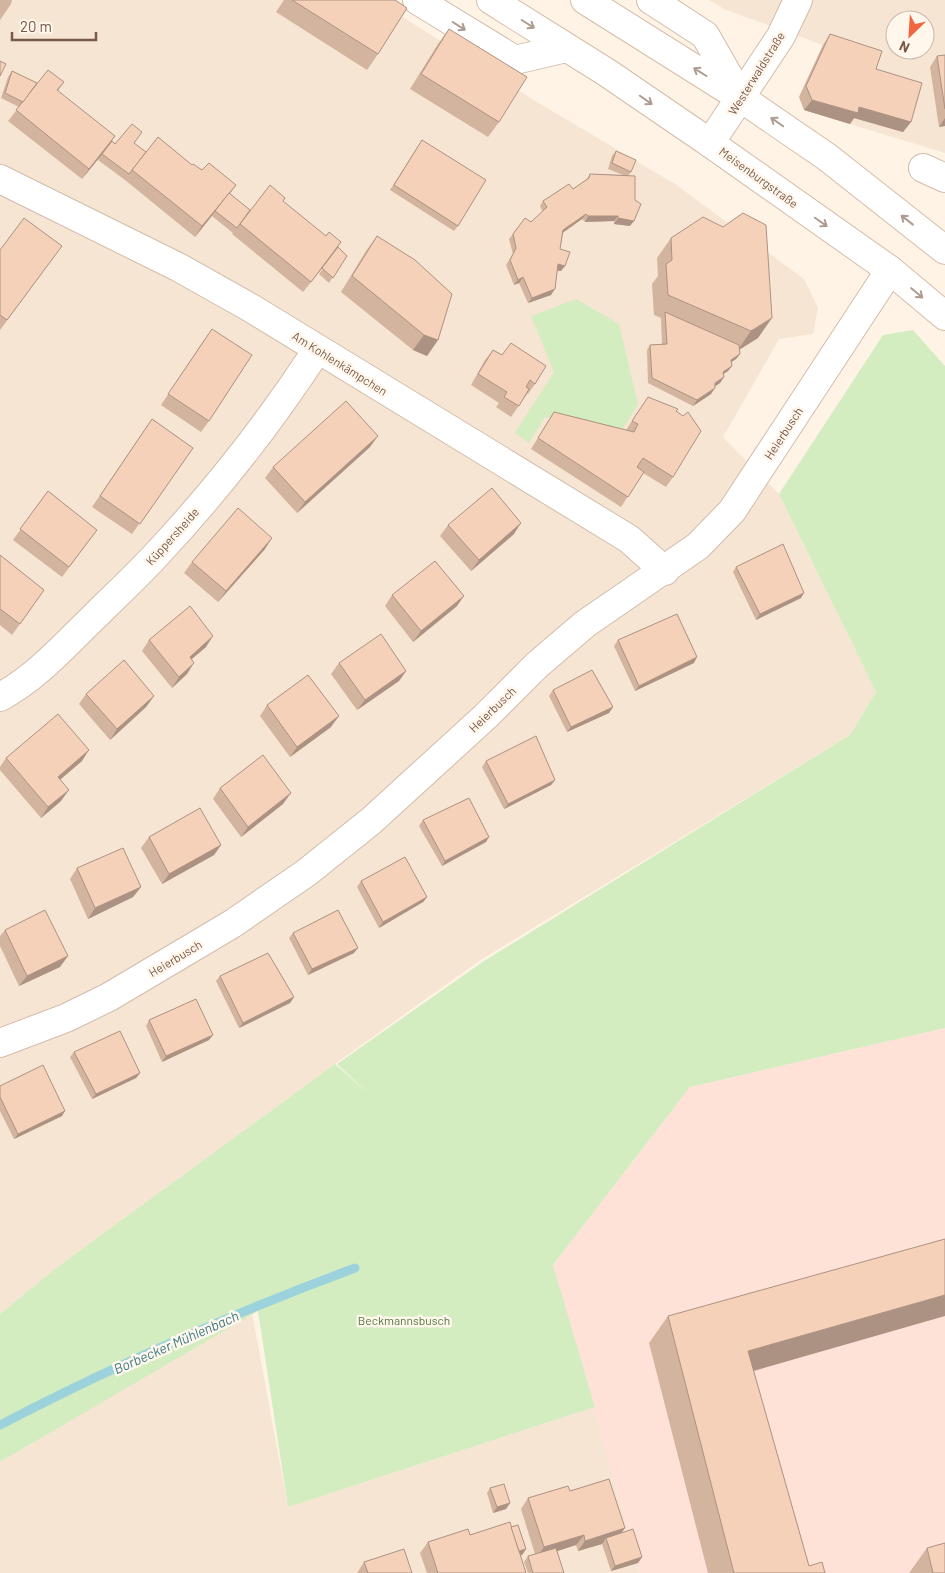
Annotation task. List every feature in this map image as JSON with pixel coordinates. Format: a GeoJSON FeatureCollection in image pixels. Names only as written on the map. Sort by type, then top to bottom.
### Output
{"type":"FeatureCollection","features":[{"type":"Feature","properties":{"kind":"street"},"geometry":{"type":"LineString","coordinates":[[418,0],[515,60],[566,48]]}},
{"type":"Feature","properties":{"kind":"street","name":"Meisenburgstraße"},"geometry":{"type":"LineString","coordinates":[[491,0],[710,143],[890,270],[945,316]]}},
{"type":"Feature","properties":{"kind":"street"},"geometry":{"type":"LineString","coordinates":[[585,0],[741,98],[827,157],[945,250]]}},
{"type":"Feature","properties":{"kind":"street"},"geometry":{"type":"LineString","coordinates":[[651,0],[706,35],[741,98]]}},
{"type":"Feature","properties":{"kind":"street","name":"Westerwaldstraße"},"geometry":{"type":"LineString","coordinates":[[710,143],[781,36],[798,0]]}},
{"type":"Feature","properties":{"kind":"street","name":"Am Kohlenkämpchen"},"geometry":{"type":"LineString","coordinates":[[0,179],[178,268],[251,308],[629,539],[665,571]]}},
{"type":"Feature","properties":{"kind":"street","name":"Heierbusch"},"geometry":{"type":"LineString","coordinates":[[0,1044],[66,1018],[109,997],[232,924],[306,873],[371,821],[486,716],[544,659],[585,624],[665,571],[698,546],[732,511],[890,270]]}},
{"type":"Feature","properties":{"kind":"street","name":"Küppersheide"},"geometry":{"type":"LineString","coordinates":[[0,697],[13,690],[55,654],[157,554],[217,485],[294,385],[317,350]]}},
{"type":"Feature","properties":{"kind":"shaded area"},"geometry":{"type":"Polygon","coordinates":[[[0,0],[376,0],[532,99],[675,184],[804,279],[818,308],[813,334],[779,339],[723,437],[779,494],[876,692],[850,735],[479,961],[56,1268],[0,1314],[0,0]]]}},
{"type":"Feature","properties":{"kind":"shaded area"},"geometry":{"type":"Polygon","coordinates":[[[709,0],[945,0],[945,153],[804,110],[799,97],[823,45],[724,9],[709,0]]]}},
{"type":"Feature","properties":{"kind":"shaded area"},"geometry":{"type":"Polygon","coordinates":[[[945,1028],[945,1573],[640,1573],[553,1265],[690,1087],[945,1028]]]}},
{"type":"Feature","properties":{"kind":"shaded area"},"geometry":{"type":"Polygon","coordinates":[[[252,1313],[288,1507],[595,1407],[640,1573],[0,1573],[0,1462],[252,1313]]]}},
{"type":"Feature","properties":{"kind":"green space"},"geometry":{"type":"Polygon","coordinates":[[[576,299],[619,324],[638,404],[619,435],[545,417],[529,443],[515,433],[554,372],[531,316],[576,299]]]}},
{"type":"Feature","properties":{"kind":"green space","name":"Beckmannsbusch"},"geometry":{"type":"Polygon","coordinates":[[[913,330],[945,366],[945,1028],[690,1087],[553,1265],[595,1407],[288,1507],[258,1311],[0,1462],[0,1314],[56,1268],[335,1064],[370,1095],[337,1064],[484,961],[850,735],[876,692],[779,494],[883,335],[913,330]]]}},
{"type":"Feature","properties":{"kind":"building"},"geometry":{"type":"Polygon","coordinates":[[[292,0],[395,0],[407,8],[378,54],[292,0]]]}},
{"type":"Feature","properties":{"kind":"building"},"geometry":{"type":"Polygon","coordinates":[[[449,29],[527,77],[499,122],[421,74],[449,29]]]}},
{"type":"Feature","properties":{"kind":"building"},"geometry":{"type":"Polygon","coordinates":[[[830,34],[882,51],[876,69],[922,83],[911,122],[859,107],[858,113],[812,100],[806,86],[830,34]]]}},
{"type":"Feature","properties":{"kind":"building"},"geometry":{"type":"Polygon","coordinates":[[[945,55],[945,109],[937,56],[945,55]]]}},
{"type":"Feature","properties":{"kind":"building"},"geometry":{"type":"Polygon","coordinates":[[[0,61],[6,64],[0,76],[0,61]]]}},
{"type":"Feature","properties":{"kind":"building"},"geometry":{"type":"Polygon","coordinates":[[[48,70],[64,82],[57,90],[115,136],[89,169],[16,110],[48,70]]]}},
{"type":"Feature","properties":{"kind":"building"},"geometry":{"type":"Polygon","coordinates":[[[12,71],[37,83],[23,102],[5,93],[12,71]]]}},
{"type":"Feature","properties":{"kind":"building"},"geometry":{"type":"Polygon","coordinates":[[[132,124],[142,132],[134,143],[146,152],[129,174],[102,154],[112,141],[115,144],[132,124]]]}},
{"type":"Feature","properties":{"kind":"building"},"geometry":{"type":"Polygon","coordinates":[[[158,137],[192,165],[202,170],[209,163],[236,185],[202,226],[132,170],[158,137]]]}},
{"type":"Feature","properties":{"kind":"building"},"geometry":{"type":"Polygon","coordinates":[[[422,140],[486,180],[458,226],[394,185],[422,140]]]}},
{"type":"Feature","properties":{"kind":"building"},"geometry":{"type":"Polygon","coordinates":[[[616,151],[636,160],[631,172],[612,163],[616,151]]]}},
{"type":"Feature","properties":{"kind":"building"},"geometry":{"type":"Polygon","coordinates":[[[590,174],[635,176],[635,200],[641,204],[634,221],[618,218],[618,216],[588,216],[586,214],[563,230],[560,249],[570,252],[565,266],[558,264],[555,289],[532,298],[523,277],[518,280],[510,260],[516,248],[513,234],[525,218],[531,222],[547,207],[543,201],[569,184],[573,189],[589,178],[590,174]]]}},
{"type":"Feature","properties":{"kind":"building"},"geometry":{"type":"Polygon","coordinates":[[[270,185],[285,198],[283,201],[326,236],[329,232],[341,242],[311,282],[240,224],[270,185]]]}},
{"type":"Feature","properties":{"kind":"building"},"geometry":{"type":"Polygon","coordinates":[[[229,193],[250,210],[237,228],[215,211],[229,193]]]}},
{"type":"Feature","properties":{"kind":"building"},"geometry":{"type":"Polygon","coordinates":[[[743,213],[766,225],[772,318],[751,331],[668,295],[666,264],[672,260],[671,238],[703,217],[723,227],[743,213]]]}},
{"type":"Feature","properties":{"kind":"building"},"geometry":{"type":"Polygon","coordinates":[[[24,218],[62,246],[7,320],[0,315],[0,250],[24,218]]]}},
{"type":"Feature","properties":{"kind":"building"},"geometry":{"type":"Polygon","coordinates":[[[377,236],[415,260],[452,294],[438,340],[424,335],[352,276],[377,236]]]}},
{"type":"Feature","properties":{"kind":"building"},"geometry":{"type":"Polygon","coordinates":[[[338,247],[347,256],[333,278],[322,268],[338,247]]]}},
{"type":"Feature","properties":{"kind":"building"},"geometry":{"type":"Polygon","coordinates":[[[665,312],[739,345],[740,354],[731,360],[732,366],[723,372],[724,377],[715,383],[715,388],[697,400],[652,378],[650,345],[667,344],[665,312]]]}},
{"type":"Feature","properties":{"kind":"building"},"geometry":{"type":"Polygon","coordinates":[[[212,329],[252,355],[209,421],[168,394],[212,329]]]}},
{"type":"Feature","properties":{"kind":"building"},"geometry":{"type":"Polygon","coordinates":[[[511,343],[546,366],[535,384],[530,380],[526,387],[529,389],[519,406],[504,397],[507,392],[478,374],[493,350],[502,355],[511,343]]]}},
{"type":"Feature","properties":{"kind":"building"},"geometry":{"type":"Polygon","coordinates":[[[648,397],[678,409],[676,411],[683,416],[688,412],[701,431],[673,477],[643,458],[637,467],[644,472],[628,497],[538,438],[554,412],[634,432],[638,424],[632,421],[648,397]]]}},
{"type":"Feature","properties":{"kind":"building"},"geometry":{"type":"Polygon","coordinates":[[[346,401],[378,436],[305,502],[273,467],[346,401]]]}},
{"type":"Feature","properties":{"kind":"building"},"geometry":{"type":"Polygon","coordinates":[[[152,419],[193,448],[140,524],[100,496],[152,419]]]}},
{"type":"Feature","properties":{"kind":"building"},"geometry":{"type":"Polygon","coordinates":[[[492,488],[521,523],[479,560],[448,525],[492,488]]]}},
{"type":"Feature","properties":{"kind":"building"},"geometry":{"type":"Polygon","coordinates":[[[48,491],[97,530],[69,567],[20,529],[48,491]]]}},
{"type":"Feature","properties":{"kind":"building"},"geometry":{"type":"Polygon","coordinates":[[[238,508],[272,538],[226,591],[192,562],[238,508]]]}},
{"type":"Feature","properties":{"kind":"building"},"geometry":{"type":"Polygon","coordinates":[[[783,544],[804,593],[760,614],[736,567],[783,544]]]}},
{"type":"Feature","properties":{"kind":"building"},"geometry":{"type":"Polygon","coordinates":[[[0,555],[44,590],[20,624],[0,609],[0,555]]]}},
{"type":"Feature","properties":{"kind":"building"},"geometry":{"type":"Polygon","coordinates":[[[435,561],[464,596],[421,631],[392,595],[435,561]]]}},
{"type":"Feature","properties":{"kind":"building"},"geometry":{"type":"Polygon","coordinates":[[[190,606],[213,636],[190,657],[194,663],[179,677],[149,640],[190,606]]]}},
{"type":"Feature","properties":{"kind":"building"},"geometry":{"type":"Polygon","coordinates":[[[677,614],[697,657],[639,686],[618,640],[677,614]]]}},
{"type":"Feature","properties":{"kind":"building"},"geometry":{"type":"Polygon","coordinates":[[[381,634],[406,671],[365,700],[339,663],[381,634]]]}},
{"type":"Feature","properties":{"kind":"building"},"geometry":{"type":"Polygon","coordinates":[[[124,660],[154,696],[117,729],[86,694],[124,660]]]}},
{"type":"Feature","properties":{"kind":"building"},"geometry":{"type":"Polygon","coordinates":[[[592,670],[613,707],[571,727],[553,690],[592,670]]]}},
{"type":"Feature","properties":{"kind":"building"},"geometry":{"type":"Polygon","coordinates":[[[308,675],[339,716],[297,747],[267,705],[308,675]]]}},
{"type":"Feature","properties":{"kind":"building"},"geometry":{"type":"Polygon","coordinates":[[[58,714],[89,750],[58,777],[69,790],[48,807],[6,758],[58,714]]]}},
{"type":"Feature","properties":{"kind":"building"},"geometry":{"type":"Polygon","coordinates":[[[536,736],[555,780],[508,804],[486,761],[536,736]]]}},
{"type":"Feature","properties":{"kind":"building"},"geometry":{"type":"Polygon","coordinates":[[[263,755],[291,793],[248,827],[220,788],[263,755]]]}},
{"type":"Feature","properties":{"kind":"building"},"geometry":{"type":"Polygon","coordinates":[[[469,798],[489,837],[445,861],[423,820],[469,798]]]}},
{"type":"Feature","properties":{"kind":"building"},"geometry":{"type":"Polygon","coordinates":[[[200,808],[221,845],[169,874],[149,837],[200,808]]]}},
{"type":"Feature","properties":{"kind":"building"},"geometry":{"type":"Polygon","coordinates":[[[123,848],[141,887],[95,908],[77,868],[123,848]]]}},
{"type":"Feature","properties":{"kind":"building"},"geometry":{"type":"Polygon","coordinates":[[[405,857],[427,897],[383,922],[361,881],[405,857]]]}},
{"type":"Feature","properties":{"kind":"building"},"geometry":{"type":"Polygon","coordinates":[[[45,910],[68,956],[27,976],[5,930],[45,910]]]}},
{"type":"Feature","properties":{"kind":"building"},"geometry":{"type":"Polygon","coordinates":[[[338,910],[358,948],[312,969],[293,933],[338,910]]]}},
{"type":"Feature","properties":{"kind":"building"},"geometry":{"type":"Polygon","coordinates":[[[268,953],[294,997],[243,1023],[220,976],[268,953]]]}},
{"type":"Feature","properties":{"kind":"building"},"geometry":{"type":"Polygon","coordinates":[[[196,999],[213,1035],[166,1056],[149,1020],[196,999]]]}},
{"type":"Feature","properties":{"kind":"building"},"geometry":{"type":"Polygon","coordinates":[[[120,1031],[140,1073],[96,1094],[74,1052],[120,1031]]]}},
{"type":"Feature","properties":{"kind":"building"},"geometry":{"type":"Polygon","coordinates":[[[43,1065],[65,1111],[18,1134],[0,1097],[0,1086],[43,1065]]]}},
{"type":"Feature","properties":{"kind":"building"},"geometry":{"type":"Polygon","coordinates":[[[945,1239],[945,1295],[748,1351],[809,1566],[822,1562],[825,1573],[734,1573],[668,1316],[945,1239]]]}},
{"type":"Feature","properties":{"kind":"building"},"geometry":{"type":"Polygon","coordinates":[[[609,1479],[625,1528],[585,1541],[584,1535],[544,1547],[528,1498],[568,1486],[570,1491],[609,1479]]]}},
{"type":"Feature","properties":{"kind":"building"},"geometry":{"type":"Polygon","coordinates":[[[504,1484],[510,1503],[497,1507],[490,1488],[504,1484]]]}},
{"type":"Feature","properties":{"kind":"building"},"geometry":{"type":"Polygon","coordinates":[[[510,1522],[526,1573],[438,1573],[428,1542],[468,1529],[470,1535],[510,1522]]]}},
{"type":"Feature","properties":{"kind":"building"},"geometry":{"type":"Polygon","coordinates":[[[518,1525],[526,1549],[519,1551],[511,1527],[518,1525]]]}},
{"type":"Feature","properties":{"kind":"building"},"geometry":{"type":"Polygon","coordinates":[[[633,1529],[642,1557],[615,1566],[606,1538],[633,1529]]]}},
{"type":"Feature","properties":{"kind":"building"},"geometry":{"type":"Polygon","coordinates":[[[945,1543],[945,1573],[933,1573],[927,1548],[945,1543]]]}},
{"type":"Feature","properties":{"kind":"building"},"geometry":{"type":"Polygon","coordinates":[[[556,1548],[564,1573],[533,1573],[528,1556],[556,1548]]]}},
{"type":"Feature","properties":{"kind":"building"},"geometry":{"type":"Polygon","coordinates":[[[404,1549],[412,1573],[368,1573],[364,1562],[404,1549]]]}},
{"type":"Feature","properties":{"kind":"waterway","name":"Borbecker Mühlenbach"},"geometry":{"type":"LineString","coordinates":[[0,1425],[87,1381],[175,1341],[355,1268]]}}]}
